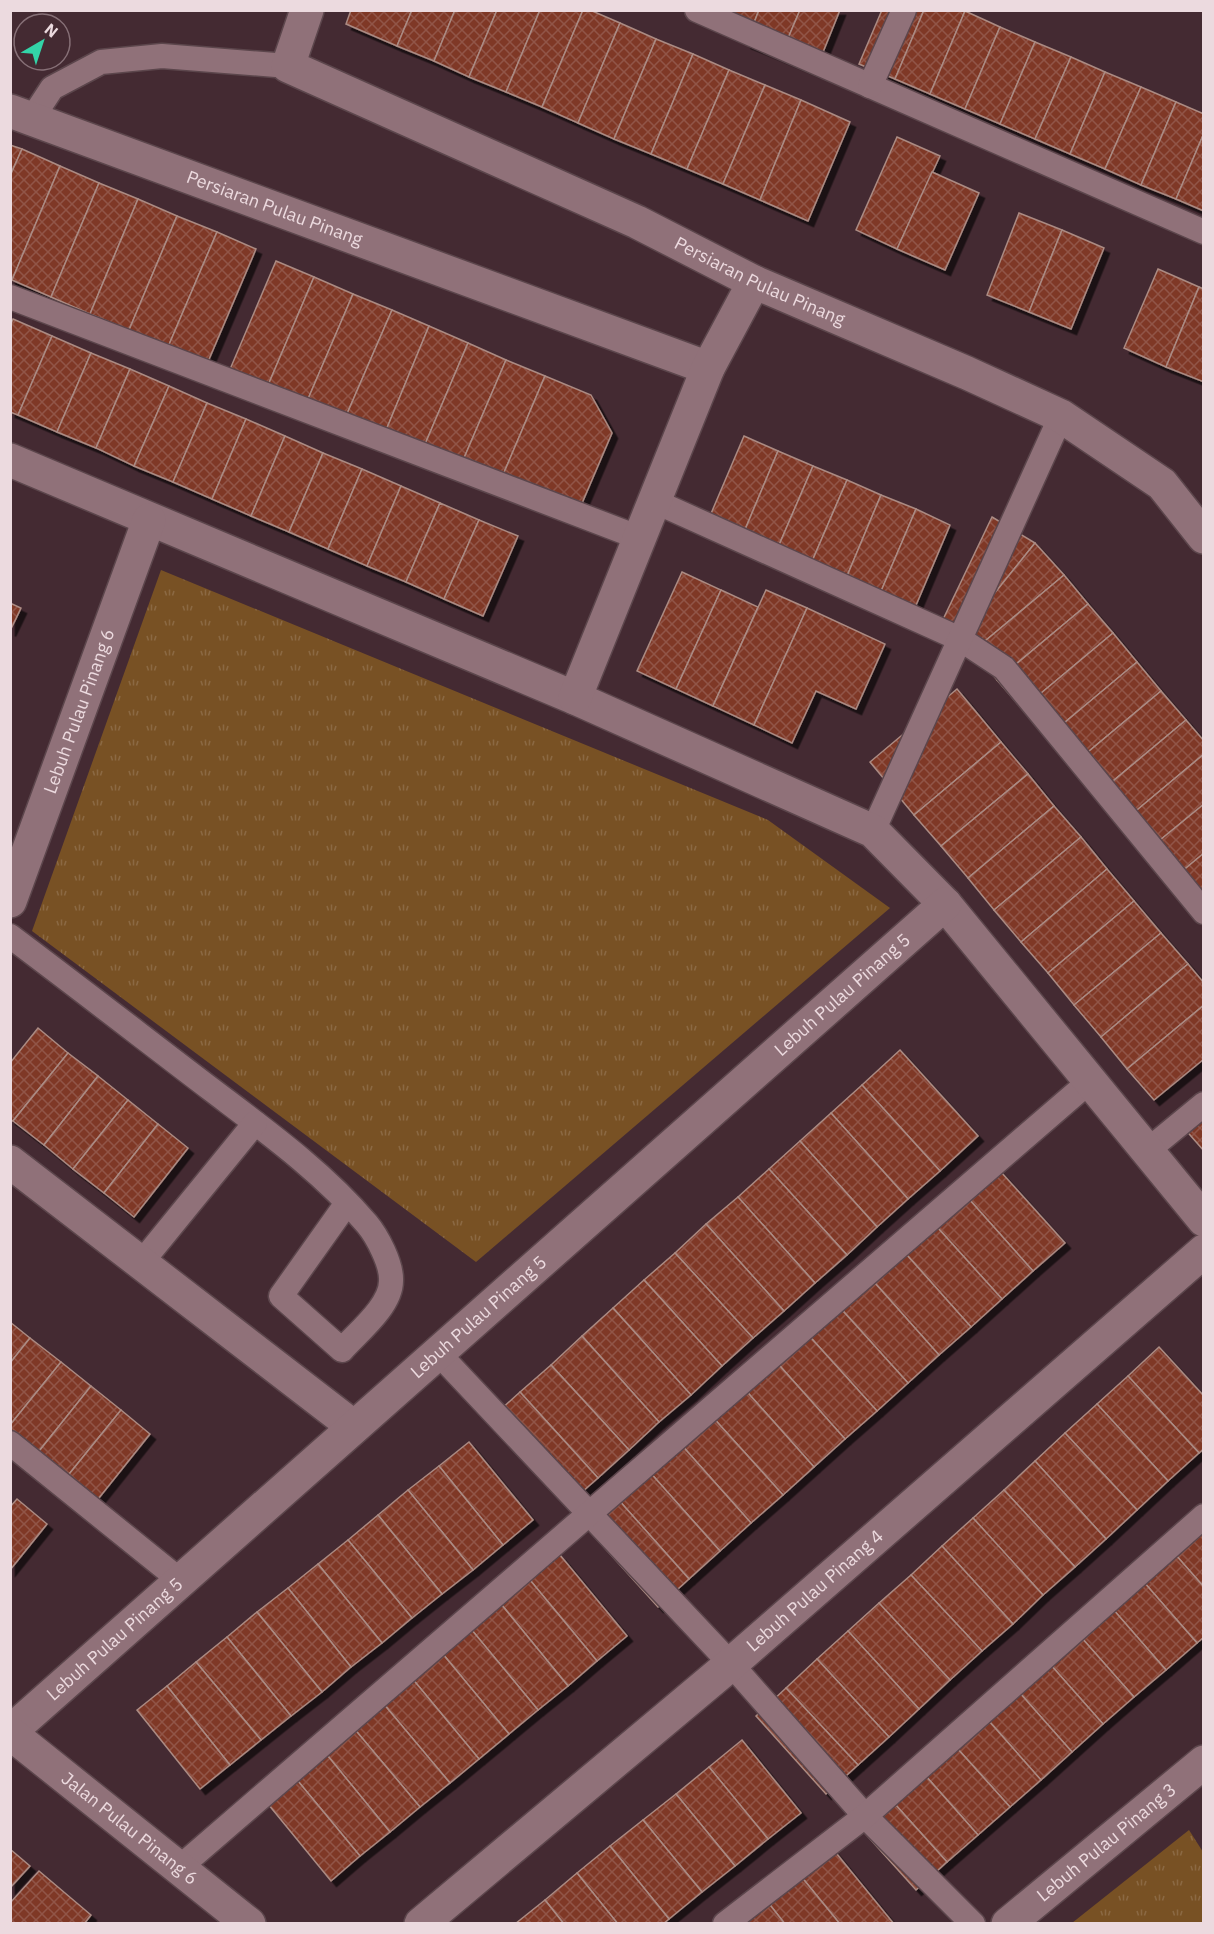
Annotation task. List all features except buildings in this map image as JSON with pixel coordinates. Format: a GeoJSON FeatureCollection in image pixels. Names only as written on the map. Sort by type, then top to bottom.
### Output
{"type":"FeatureCollection","features":[{"type":"Feature","properties":{"kind":"street"},"geometry":{"type":"LineString","coordinates":[[288,66],[307,10]]}},
{"type":"Feature","properties":{"kind":"street","name":"Persiaran Pulau Pinang"},"geometry":{"type":"LineString","coordinates":[[288,66],[637,222],[754,282],[967,373],[1061,416],[1162,484],[1203,537]]}},
{"type":"Feature","properties":{"kind":"street","name":"Persiaran Pulau Pinang"},"geometry":{"type":"LineString","coordinates":[[21,116],[708,368]]}},
{"type":"Feature","properties":{"kind":"street"},"geometry":{"type":"LineString","coordinates":[[575,698],[708,368],[754,282]]}},
{"type":"Feature","properties":{"kind":"street"},"geometry":{"type":"LineString","coordinates":[[10,460],[575,698],[873,831],[945,904],[1203,1220]]}},
{"type":"Feature","properties":{"kind":"street","name":"Lebuh Pulau Pinang 6"},"geometry":{"type":"LineString","coordinates":[[10,901],[149,520]]}},
{"type":"Feature","properties":{"kind":"street","name":"Lebuh Pulau Pinang 5"},"geometry":{"type":"LineString","coordinates":[[10,1732],[945,904]]}},
{"type":"Feature","properties":{"kind":"street"},"geometry":{"type":"LineString","coordinates":[[10,1162],[354,1427]]}},
{"type":"Feature","properties":{"kind":"street","name":"Lebuh Pulau Pinang 4"},"geometry":{"type":"LineString","coordinates":[[421,1923],[731,1664],[1203,1251]]}},
{"type":"Feature","properties":{"kind":"street","name":"Jalan Pulau Pinang 6"},"geometry":{"type":"LineString","coordinates":[[10,1732],[249,1923]]}},
{"type":"Feature","properties":{"kind":"street","name":"Lebuh Pulau Pinang 3"},"geometry":{"type":"LineString","coordinates":[[1008,1923],[1203,1763]]}},
{"type":"Feature","properties":{"kind":"lane"},"geometry":{"type":"LineString","coordinates":[[697,10],[1203,232]]}},
{"type":"Feature","properties":{"kind":"lane"},"geometry":{"type":"LineString","coordinates":[[870,86],[904,10]]}},
{"type":"Feature","properties":{"kind":"lane"},"geometry":{"type":"LineString","coordinates":[[21,116],[52,88],[100,62],[162,56],[288,66]]}},
{"type":"Feature","properties":{"kind":"lane"},"geometry":{"type":"LineString","coordinates":[[10,297],[640,538]]}},
{"type":"Feature","properties":{"kind":"lane"},"geometry":{"type":"LineString","coordinates":[[873,831],[1061,416]]}},
{"type":"Feature","properties":{"kind":"lane"},"geometry":{"type":"LineString","coordinates":[[654,501],[960,639],[1004,668],[1203,912]]}},
{"type":"Feature","properties":{"kind":"lane"},"geometry":{"type":"LineString","coordinates":[[10,936],[255,1123],[313,1170],[347,1203],[368,1225],[384,1252],[392,1280],[387,1300],[342,1350],[281,1296],[347,1203]]}},
{"type":"Feature","properties":{"kind":"lane"},"geometry":{"type":"LineString","coordinates":[[179,1868],[1090,1081]]}},
{"type":"Feature","properties":{"kind":"lane"},"geometry":{"type":"LineString","coordinates":[[1148,1151],[1203,1104]]}},
{"type":"Feature","properties":{"kind":"lane"},"geometry":{"type":"LineString","coordinates":[[141,1263],[255,1123]]}},
{"type":"Feature","properties":{"kind":"lane"},"geometry":{"type":"LineString","coordinates":[[438,1353],[731,1664],[866,1816],[973,1923]]}},
{"type":"Feature","properties":{"kind":"lane"},"geometry":{"type":"LineString","coordinates":[[10,1443],[181,1581]]}},
{"type":"Feature","properties":{"kind":"lane"},"geometry":{"type":"LineString","coordinates":[[725,1923],[866,1816],[1203,1516]]}},
{"type":"Feature","properties":{"kind":"green space"},"geometry":{"type":"Polygon","coordinates":[[[161,570],[768,820],[890,908],[476,1262],[32,931],[161,570]]]}},
{"type":"Feature","properties":{"kind":"green space"},"geometry":{"type":"Polygon","coordinates":[[[1189,1830],[1203,1852],[1203,1923],[1072,1923],[1189,1830]]]}}]}
